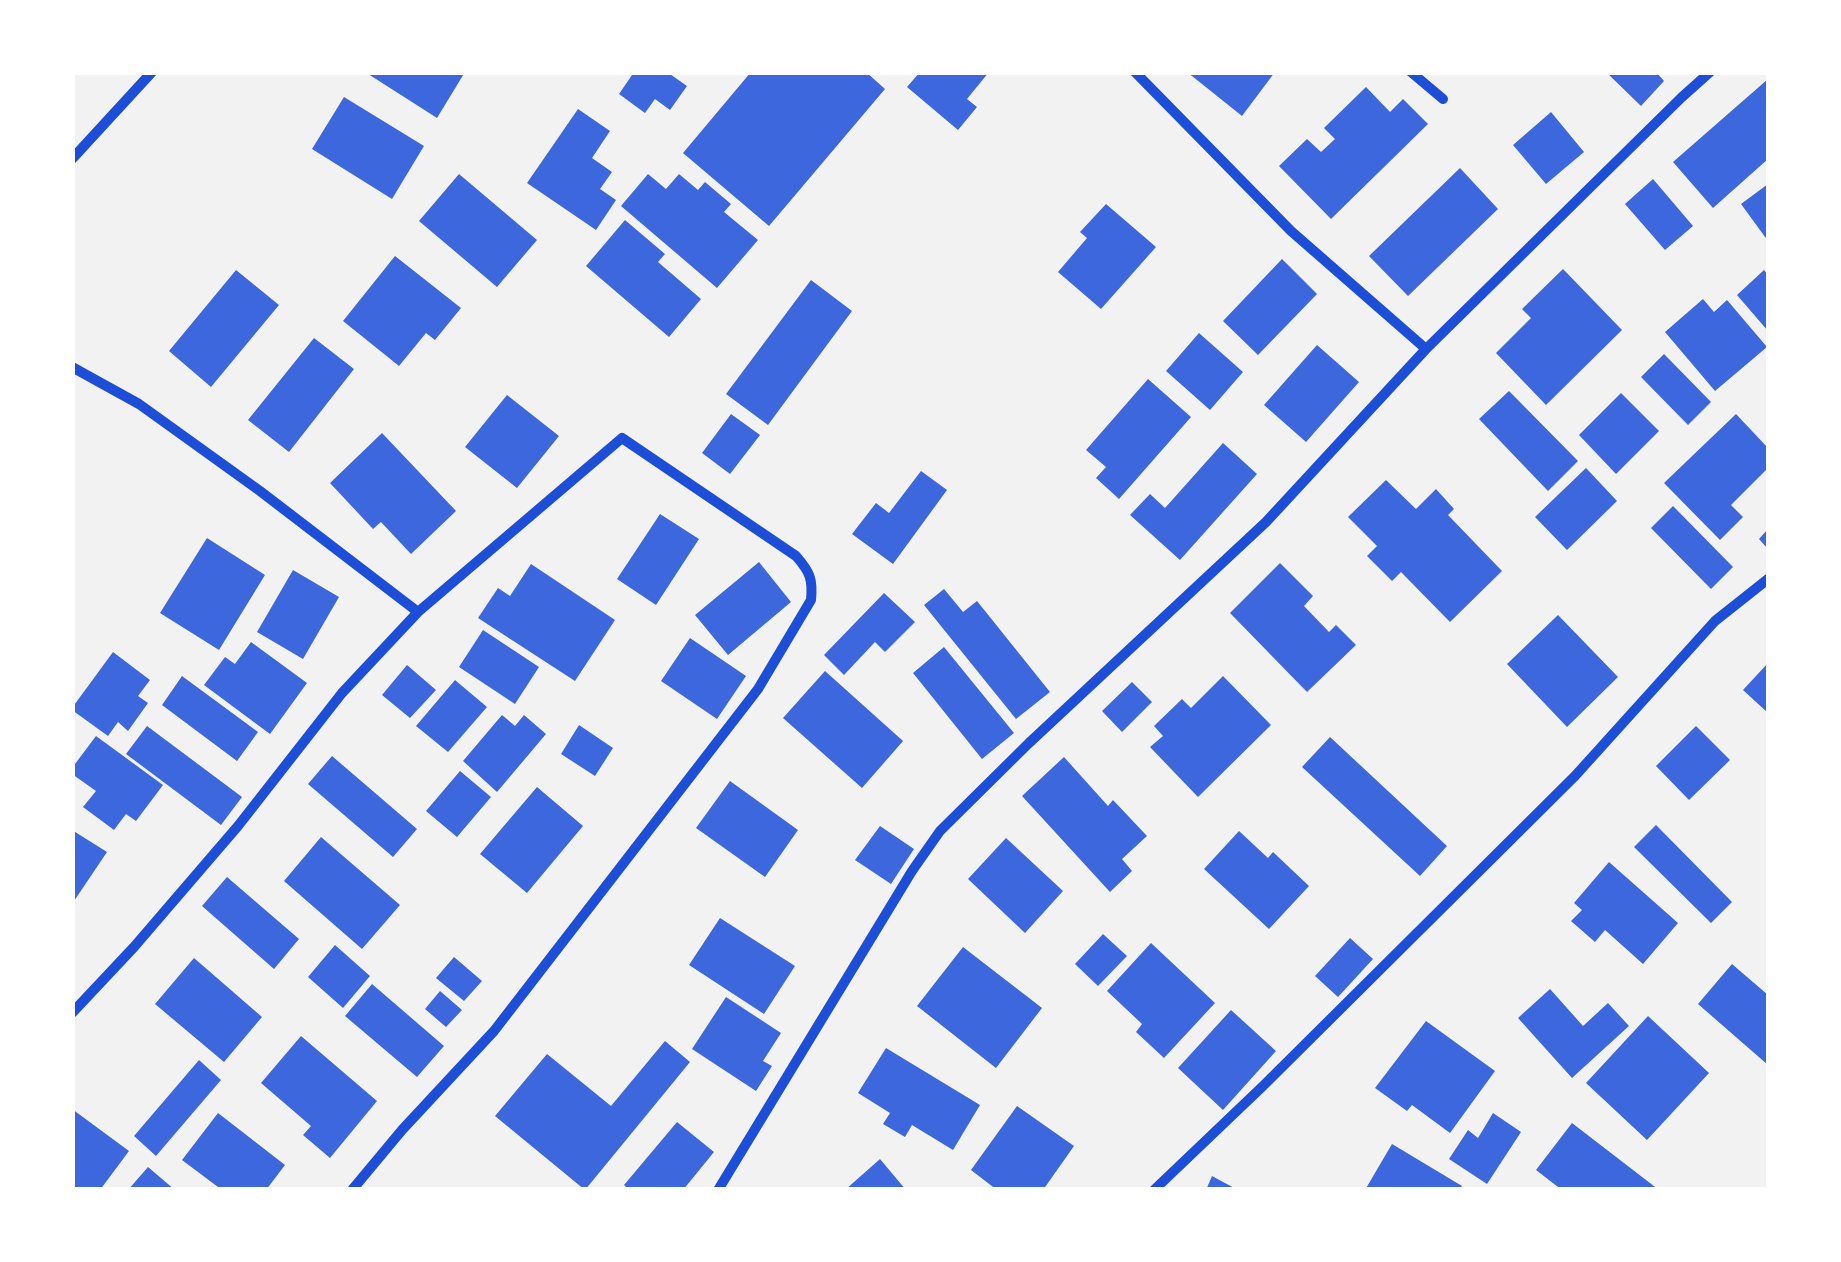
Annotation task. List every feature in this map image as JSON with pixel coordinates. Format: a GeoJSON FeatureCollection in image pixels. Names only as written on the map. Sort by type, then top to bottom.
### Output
{"type":"FeatureCollection","features":[{"type":"Feature","properties":{"kind":"street"},"geometry":{"type":"LineString","coordinates":[[72,159],[152,72]]}},
{"type":"Feature","properties":{"kind":"street"},"geometry":{"type":"LineString","coordinates":[[1135,72],[1291,230],[1426,350]]}},
{"type":"Feature","properties":{"kind":"street"},"geometry":{"type":"LineString","coordinates":[[1411,72],[1443,99]]}},
{"type":"Feature","properties":{"kind":"street"},"geometry":{"type":"LineString","coordinates":[[718,1190],[940,831],[1266,522],[1426,350],[1710,72]]}},
{"type":"Feature","properties":{"kind":"street"},"geometry":{"type":"LineString","coordinates":[[72,367],[139,404],[260,490],[418,612]]}},
{"type":"Feature","properties":{"kind":"street"},"geometry":{"type":"LineString","coordinates":[[72,1013],[134,948],[238,826],[342,694],[418,612],[622,438],[796,556],[810,572],[811,600],[758,689],[494,1031],[352,1190]]}},
{"type":"Feature","properties":{"kind":"street"},"geometry":{"type":"LineString","coordinates":[[1154,1190],[1575,776],[1715,621],[1768,579]]}},
{"type":"Feature","properties":{"kind":"building"},"geometry":{"type":"Polygon","coordinates":[[[365,72],[465,72],[437,118],[365,72]]]}},
{"type":"Feature","properties":{"kind":"building"},"geometry":{"type":"Polygon","coordinates":[[[629,72],[667,72],[687,86],[670,110],[655,99],[645,113],[619,94],[632,75],[629,72]]]}},
{"type":"Feature","properties":{"kind":"building"},"geometry":{"type":"Polygon","coordinates":[[[751,72],[866,72],[885,89],[769,226],[683,153],[751,72]]]}},
{"type":"Feature","properties":{"kind":"building"},"geometry":{"type":"Polygon","coordinates":[[[920,72],[989,72],[967,99],[977,107],[958,130],[907,87],[920,72]]]}},
{"type":"Feature","properties":{"kind":"building"},"geometry":{"type":"Polygon","coordinates":[[[1187,72],[1275,72],[1242,116],[1187,72]]]}},
{"type":"Feature","properties":{"kind":"building"},"geometry":{"type":"Polygon","coordinates":[[[1606,72],[1656,72],[1664,81],[1641,106],[1606,72]]]}},
{"type":"Feature","properties":{"kind":"building"},"geometry":{"type":"Polygon","coordinates":[[[1768,79],[1768,159],[1713,208],[1673,162],[1768,79]]]}},
{"type":"Feature","properties":{"kind":"building"},"geometry":{"type":"Polygon","coordinates":[[[1366,87],[1390,112],[1403,99],[1428,124],[1331,219],[1279,166],[1307,139],[1321,152],[1335,139],[1324,128],[1366,87]]]}},
{"type":"Feature","properties":{"kind":"building"},"geometry":{"type":"Polygon","coordinates":[[[344,97],[424,146],[392,199],[312,149],[344,97]]]}},
{"type":"Feature","properties":{"kind":"building"},"geometry":{"type":"Polygon","coordinates":[[[578,109],[610,131],[592,158],[612,172],[600,189],[616,200],[596,230],[527,183],[578,109]]]}},
{"type":"Feature","properties":{"kind":"building"},"geometry":{"type":"Polygon","coordinates":[[[1551,112],[1584,152],[1546,184],[1513,145],[1551,112]]]}},
{"type":"Feature","properties":{"kind":"building"},"geometry":{"type":"Polygon","coordinates":[[[1460,168],[1498,209],[1408,296],[1369,256],[1460,168]]]}},
{"type":"Feature","properties":{"kind":"building"},"geometry":{"type":"Polygon","coordinates":[[[459,174],[537,240],[497,287],[419,221],[459,174]]]}},
{"type":"Feature","properties":{"kind":"building"},"geometry":{"type":"Polygon","coordinates":[[[648,174],[666,189],[679,174],[698,190],[705,182],[731,204],[724,212],[758,240],[717,288],[621,206],[648,174]]]}},
{"type":"Feature","properties":{"kind":"building"},"geometry":{"type":"Polygon","coordinates":[[[1653,179],[1693,226],[1665,250],[1625,204],[1653,179]]]}},
{"type":"Feature","properties":{"kind":"building"},"geometry":{"type":"Polygon","coordinates":[[[1768,184],[1768,241],[1741,204],[1768,184]]]}},
{"type":"Feature","properties":{"kind":"building"},"geometry":{"type":"Polygon","coordinates":[[[1106,204],[1156,247],[1101,309],[1058,272],[1087,238],[1080,232],[1106,204]]]}},
{"type":"Feature","properties":{"kind":"building"},"geometry":{"type":"Polygon","coordinates":[[[625,220],[665,254],[658,262],[701,299],[669,337],[586,266],[625,220]]]}},
{"type":"Feature","properties":{"kind":"building"},"geometry":{"type":"Polygon","coordinates":[[[395,256],[461,308],[435,340],[426,333],[399,366],[343,321],[395,256]]]}},
{"type":"Feature","properties":{"kind":"building"},"geometry":{"type":"Polygon","coordinates":[[[1282,259],[1317,294],[1258,355],[1223,321],[1282,259]]]}},
{"type":"Feature","properties":{"kind":"building"},"geometry":{"type":"Polygon","coordinates":[[[1563,269],[1622,330],[1546,405],[1496,353],[1531,318],[1522,309],[1563,269]]]}},
{"type":"Feature","properties":{"kind":"building"},"geometry":{"type":"Polygon","coordinates":[[[236,270],[279,305],[211,387],[169,351],[236,270]]]}},
{"type":"Feature","properties":{"kind":"building"},"geometry":{"type":"Polygon","coordinates":[[[1764,270],[1768,275],[1768,331],[1737,295],[1764,270]]]}},
{"type":"Feature","properties":{"kind":"building"},"geometry":{"type":"Polygon","coordinates":[[[811,280],[852,311],[768,425],[726,394],[811,280]]]}},
{"type":"Feature","properties":{"kind":"building"},"geometry":{"type":"Polygon","coordinates":[[[1703,299],[1714,312],[1727,300],[1767,347],[1715,391],[1665,332],[1703,299]]]}},
{"type":"Feature","properties":{"kind":"building"},"geometry":{"type":"Polygon","coordinates":[[[1199,333],[1243,372],[1210,410],[1166,371],[1199,333]]]}},
{"type":"Feature","properties":{"kind":"building"},"geometry":{"type":"Polygon","coordinates":[[[314,338],[354,369],[289,452],[248,420],[314,338]]]}},
{"type":"Feature","properties":{"kind":"building"},"geometry":{"type":"Polygon","coordinates":[[[1317,345],[1359,382],[1306,442],[1264,405],[1317,345]]]}},
{"type":"Feature","properties":{"kind":"building"},"geometry":{"type":"Polygon","coordinates":[[[1664,354],[1711,402],[1688,425],[1641,377],[1664,354]]]}},
{"type":"Feature","properties":{"kind":"building"},"geometry":{"type":"Polygon","coordinates":[[[1148,379],[1191,417],[1119,499],[1096,478],[1106,467],[1086,450],[1148,379]]]}},
{"type":"Feature","properties":{"kind":"building"},"geometry":{"type":"Polygon","coordinates":[[[1509,391],[1578,461],[1548,491],[1479,419],[1509,391]]]}},
{"type":"Feature","properties":{"kind":"building"},"geometry":{"type":"Polygon","coordinates":[[[1621,393],[1659,431],[1616,474],[1579,435],[1621,393]]]}},
{"type":"Feature","properties":{"kind":"building"},"geometry":{"type":"Polygon","coordinates":[[[507,395],[559,436],[517,488],[465,447],[507,395]]]}},
{"type":"Feature","properties":{"kind":"building"},"geometry":{"type":"Polygon","coordinates":[[[731,414],[760,435],[730,474],[702,453],[731,414]]]}},
{"type":"Feature","properties":{"kind":"building"},"geometry":{"type":"Polygon","coordinates":[[[1736,414],[1768,448],[1768,468],[1731,505],[1743,517],[1720,540],[1664,483],[1736,414]]]}},
{"type":"Feature","properties":{"kind":"building"},"geometry":{"type":"Polygon","coordinates":[[[382,433],[456,511],[411,554],[381,522],[373,529],[330,483],[382,433]]]}},
{"type":"Feature","properties":{"kind":"building"},"geometry":{"type":"Polygon","coordinates":[[[1223,443],[1257,474],[1180,560],[1130,515],[1150,494],[1165,508],[1223,443]]]}},
{"type":"Feature","properties":{"kind":"building"},"geometry":{"type":"Polygon","coordinates":[[[1586,468],[1617,501],[1567,550],[1535,517],[1586,468]]]}},
{"type":"Feature","properties":{"kind":"building"},"geometry":{"type":"Polygon","coordinates":[[[921,471],[947,490],[893,564],[852,534],[876,503],[889,513],[921,471]]]}},
{"type":"Feature","properties":{"kind":"building"},"geometry":{"type":"Polygon","coordinates":[[[1386,480],[1416,509],[1436,489],[1454,509],[1448,515],[1502,571],[1450,622],[1401,572],[1392,581],[1367,556],[1377,546],[1348,517],[1386,480]]]}},
{"type":"Feature","properties":{"kind":"building"},"geometry":{"type":"Polygon","coordinates":[[[1673,506],[1733,567],[1711,589],[1651,528],[1673,506]]]}},
{"type":"Feature","properties":{"kind":"building"},"geometry":{"type":"Polygon","coordinates":[[[660,514],[699,539],[656,605],[617,579],[660,514]]]}},
{"type":"Feature","properties":{"kind":"building"},"geometry":{"type":"Polygon","coordinates":[[[1768,529],[1768,549],[1759,539],[1768,529]]]}},
{"type":"Feature","properties":{"kind":"building"},"geometry":{"type":"Polygon","coordinates":[[[207,538],[265,575],[219,650],[160,613],[207,538]]]}},
{"type":"Feature","properties":{"kind":"building"},"geometry":{"type":"Polygon","coordinates":[[[759,562],[791,602],[728,655],[695,615],[759,562]]]}},
{"type":"Feature","properties":{"kind":"building"},"geometry":{"type":"Polygon","coordinates":[[[1280,563],[1313,596],[1304,606],[1329,632],[1336,625],[1356,645],[1307,692],[1230,613],[1280,563]]]}},
{"type":"Feature","properties":{"kind":"building"},"geometry":{"type":"Polygon","coordinates":[[[531,564],[615,620],[575,681],[478,618],[498,588],[510,596],[531,564]]]}},
{"type":"Feature","properties":{"kind":"building"},"geometry":{"type":"Polygon","coordinates":[[[293,570],[339,597],[303,659],[257,632],[293,570]]]}},
{"type":"Feature","properties":{"kind":"building"},"geometry":{"type":"Polygon","coordinates":[[[944,589],[963,612],[977,601],[1050,692],[1016,719],[924,605],[944,589]]]}},
{"type":"Feature","properties":{"kind":"building"},"geometry":{"type":"Polygon","coordinates":[[[884,593],[915,622],[885,652],[875,642],[844,675],[824,655],[884,593]]]}},
{"type":"Feature","properties":{"kind":"building"},"geometry":{"type":"Polygon","coordinates":[[[1558,615],[1618,677],[1567,727],[1507,664],[1558,615]]]}},
{"type":"Feature","properties":{"kind":"building"},"geometry":{"type":"Polygon","coordinates":[[[483,630],[539,667],[515,704],[459,667],[483,630]]]}},
{"type":"Feature","properties":{"kind":"building"},"geometry":{"type":"Polygon","coordinates":[[[690,638],[746,676],[717,719],[661,681],[690,638]]]}},
{"type":"Feature","properties":{"kind":"building"},"geometry":{"type":"Polygon","coordinates":[[[251,642],[307,683],[270,734],[204,685],[225,657],[235,664],[251,642]]]}},
{"type":"Feature","properties":{"kind":"building"},"geometry":{"type":"Polygon","coordinates":[[[944,647],[1014,733],[982,759],[913,673],[944,647]]]}},
{"type":"Feature","properties":{"kind":"building"},"geometry":{"type":"Polygon","coordinates":[[[113,652],[150,680],[138,696],[148,703],[128,731],[118,722],[108,736],[72,708],[113,652]]]}},
{"type":"Feature","properties":{"kind":"building"},"geometry":{"type":"Polygon","coordinates":[[[1768,663],[1768,713],[1743,690],[1768,663]]]}},
{"type":"Feature","properties":{"kind":"building"},"geometry":{"type":"Polygon","coordinates":[[[407,665],[436,690],[410,718],[382,695],[407,665]]]}},
{"type":"Feature","properties":{"kind":"building"},"geometry":{"type":"Polygon","coordinates":[[[825,671],[903,741],[862,788],[783,718],[825,671]]]}},
{"type":"Feature","properties":{"kind":"building"},"geometry":{"type":"Polygon","coordinates":[[[182,676],[258,732],[237,761],[162,705],[182,676]]]}},
{"type":"Feature","properties":{"kind":"building"},"geometry":{"type":"Polygon","coordinates":[[[1223,676],[1271,725],[1198,797],[1150,747],[1163,736],[1154,726],[1182,699],[1191,708],[1223,676]]]}},
{"type":"Feature","properties":{"kind":"building"},"geometry":{"type":"Polygon","coordinates":[[[455,680],[487,707],[448,752],[416,726],[455,680]]]}},
{"type":"Feature","properties":{"kind":"building"},"geometry":{"type":"Polygon","coordinates":[[[1132,682],[1152,702],[1122,732],[1102,711],[1132,682]]]}},
{"type":"Feature","properties":{"kind":"building"},"geometry":{"type":"Polygon","coordinates":[[[502,715],[515,726],[524,715],[546,734],[497,792],[463,761],[502,715]]]}},
{"type":"Feature","properties":{"kind":"building"},"geometry":{"type":"Polygon","coordinates":[[[579,725],[613,748],[595,776],[561,754],[579,725]]]}},
{"type":"Feature","properties":{"kind":"building"},"geometry":{"type":"Polygon","coordinates":[[[147,726],[242,797],[221,825],[126,754],[147,726]]]}},
{"type":"Feature","properties":{"kind":"building"},"geometry":{"type":"Polygon","coordinates":[[[1696,726],[1730,760],[1689,800],[1656,766],[1696,726]]]}},
{"type":"Feature","properties":{"kind":"building"},"geometry":{"type":"Polygon","coordinates":[[[96,736],[163,785],[136,821],[126,814],[114,830],[83,807],[96,791],[72,774],[72,768],[96,736]]]}},
{"type":"Feature","properties":{"kind":"building"},"geometry":{"type":"Polygon","coordinates":[[[1330,737],[1447,846],[1420,876],[1302,767],[1330,737]]]}},
{"type":"Feature","properties":{"kind":"building"},"geometry":{"type":"Polygon","coordinates":[[[332,756],[417,829],[393,857],[308,784],[332,756]]]}},
{"type":"Feature","properties":{"kind":"building"},"geometry":{"type":"Polygon","coordinates":[[[1064,757],[1108,806],[1113,800],[1147,836],[1122,859],[1132,871],[1110,892],[1022,796],[1064,757]]]}},
{"type":"Feature","properties":{"kind":"building"},"geometry":{"type":"Polygon","coordinates":[[[460,771],[491,797],[457,837],[426,811],[460,771]]]}},
{"type":"Feature","properties":{"kind":"building"},"geometry":{"type":"Polygon","coordinates":[[[730,781],[798,830],[765,877],[696,828],[730,781]]]}},
{"type":"Feature","properties":{"kind":"building"},"geometry":{"type":"Polygon","coordinates":[[[537,787],[583,826],[527,893],[480,854],[537,787]]]}},
{"type":"Feature","properties":{"kind":"building"},"geometry":{"type":"Polygon","coordinates":[[[1656,825],[1732,902],[1711,923],[1634,847],[1656,825]]]}},
{"type":"Feature","properties":{"kind":"building"},"geometry":{"type":"Polygon","coordinates":[[[880,826],[914,849],[891,884],[855,860],[880,826]]]}},
{"type":"Feature","properties":{"kind":"building"},"geometry":{"type":"Polygon","coordinates":[[[72,830],[107,852],[72,904],[72,830]]]}},
{"type":"Feature","properties":{"kind":"building"},"geometry":{"type":"Polygon","coordinates":[[[1239,831],[1268,858],[1273,852],[1309,886],[1269,929],[1204,869],[1239,831]]]}},
{"type":"Feature","properties":{"kind":"building"},"geometry":{"type":"Polygon","coordinates":[[[321,837],[400,905],[362,949],[284,881],[321,837]]]}},
{"type":"Feature","properties":{"kind":"building"},"geometry":{"type":"Polygon","coordinates":[[[1006,838],[1063,891],[1025,933],[968,879],[1006,838]]]}},
{"type":"Feature","properties":{"kind":"building"},"geometry":{"type":"Polygon","coordinates":[[[1609,862],[1678,923],[1643,964],[1605,930],[1595,942],[1571,921],[1582,910],[1574,903],[1609,862]]]}},
{"type":"Feature","properties":{"kind":"building"},"geometry":{"type":"Polygon","coordinates":[[[227,877],[299,939],[274,969],[202,906],[227,877]]]}},
{"type":"Feature","properties":{"kind":"building"},"geometry":{"type":"Polygon","coordinates":[[[720,918],[795,966],[764,1014],[689,965],[720,918]]]}},
{"type":"Feature","properties":{"kind":"building"},"geometry":{"type":"Polygon","coordinates":[[[1103,934],[1127,956],[1098,986],[1075,964],[1103,934]]]}},
{"type":"Feature","properties":{"kind":"building"},"geometry":{"type":"Polygon","coordinates":[[[1350,938],[1373,959],[1338,997],[1315,976],[1350,938]]]}},
{"type":"Feature","properties":{"kind":"building"},"geometry":{"type":"Polygon","coordinates":[[[1151,943],[1215,1003],[1164,1058],[1136,1032],[1142,1024],[1107,991],[1151,943]]]}},
{"type":"Feature","properties":{"kind":"building"},"geometry":{"type":"Polygon","coordinates":[[[335,945],[370,976],[343,1008],[308,977],[335,945]]]}},
{"type":"Feature","properties":{"kind":"building"},"geometry":{"type":"Polygon","coordinates":[[[963,947],[1042,1008],[996,1068],[917,1006],[963,947]]]}},
{"type":"Feature","properties":{"kind":"building"},"geometry":{"type":"Polygon","coordinates":[[[454,957],[482,981],[464,1001],[436,978],[454,957]]]}},
{"type":"Feature","properties":{"kind":"building"},"geometry":{"type":"Polygon","coordinates":[[[194,958],[262,1017],[224,1062],[155,1004],[194,958]]]}},
{"type":"Feature","properties":{"kind":"building"},"geometry":{"type":"Polygon","coordinates":[[[1732,964],[1768,995],[1768,1065],[1698,1004],[1732,964]]]}},
{"type":"Feature","properties":{"kind":"building"},"geometry":{"type":"Polygon","coordinates":[[[372,984],[444,1046],[417,1077],[345,1016],[372,984]]]}},
{"type":"Feature","properties":{"kind":"building"},"geometry":{"type":"Polygon","coordinates":[[[1550,989],[1583,1026],[1608,1003],[1629,1026],[1572,1078],[1518,1018],[1550,989]]]}},
{"type":"Feature","properties":{"kind":"building"},"geometry":{"type":"Polygon","coordinates":[[[440,991],[462,1010],[446,1027],[425,1009],[440,991]]]}},
{"type":"Feature","properties":{"kind":"building"},"geometry":{"type":"Polygon","coordinates":[[[726,997],[781,1033],[763,1061],[772,1066],[756,1091],[692,1049],[726,997]]]}},
{"type":"Feature","properties":{"kind":"building"},"geometry":{"type":"Polygon","coordinates":[[[1231,1010],[1276,1051],[1223,1110],[1178,1068],[1231,1010]]]}},
{"type":"Feature","properties":{"kind":"building"},"geometry":{"type":"Polygon","coordinates":[[[1648,1016],[1709,1073],[1647,1140],[1586,1083],[1648,1016]]]}},
{"type":"Feature","properties":{"kind":"building"},"geometry":{"type":"Polygon","coordinates":[[[1426,1021],[1495,1071],[1450,1133],[1412,1105],[1407,1111],[1375,1088],[1426,1021]]]}},
{"type":"Feature","properties":{"kind":"building"},"geometry":{"type":"Polygon","coordinates":[[[301,1036],[377,1101],[330,1158],[303,1135],[311,1126],[261,1083],[301,1036]]]}},
{"type":"Feature","properties":{"kind":"building"},"geometry":{"type":"Polygon","coordinates":[[[665,1041],[690,1062],[585,1190],[495,1116],[547,1054],[611,1106],[665,1041]]]}},
{"type":"Feature","properties":{"kind":"building"},"geometry":{"type":"Polygon","coordinates":[[[886,1048],[980,1105],[953,1150],[912,1125],[905,1137],[883,1124],[890,1113],[858,1093],[886,1048]]]}},
{"type":"Feature","properties":{"kind":"building"},"geometry":{"type":"Polygon","coordinates":[[[199,1060],[221,1080],[156,1156],[134,1136],[199,1060]]]}},
{"type":"Feature","properties":{"kind":"building"},"geometry":{"type":"Polygon","coordinates":[[[1017,1106],[1074,1146],[1043,1190],[997,1190],[971,1170],[1017,1106]]]}},
{"type":"Feature","properties":{"kind":"building"},"geometry":{"type":"Polygon","coordinates":[[[72,1109],[129,1151],[100,1190],[72,1190],[72,1109]]]}},
{"type":"Feature","properties":{"kind":"building"},"geometry":{"type":"Polygon","coordinates":[[[218,1113],[285,1165],[266,1190],[222,1190],[182,1160],[218,1113]]]}},
{"type":"Feature","properties":{"kind":"building"},"geometry":{"type":"Polygon","coordinates":[[[1493,1113],[1521,1132],[1487,1184],[1449,1159],[1468,1130],[1478,1138],[1493,1113]]]}},
{"type":"Feature","properties":{"kind":"building"},"geometry":{"type":"Polygon","coordinates":[[[677,1122],[714,1152],[683,1190],[629,1190],[624,1185],[677,1122]]]}},
{"type":"Feature","properties":{"kind":"building"},"geometry":{"type":"Polygon","coordinates":[[[1572,1123],[1659,1190],[1562,1190],[1536,1170],[1572,1123]]]}},
{"type":"Feature","properties":{"kind":"building"},"geometry":{"type":"Polygon","coordinates":[[[1392,1144],[1462,1186],[1460,1190],[1365,1190],[1392,1144]]]}},
{"type":"Feature","properties":{"kind":"building"},"geometry":{"type":"Polygon","coordinates":[[[880,1159],[906,1190],[845,1190],[880,1159]]]}},
{"type":"Feature","properties":{"kind":"building"},"geometry":{"type":"Polygon","coordinates":[[[148,1167],[175,1190],[128,1190],[148,1167]]]}},
{"type":"Feature","properties":{"kind":"building"},"geometry":{"type":"Polygon","coordinates":[[[1212,1176],[1238,1190],[1206,1190],[1212,1176]]]}}]}
